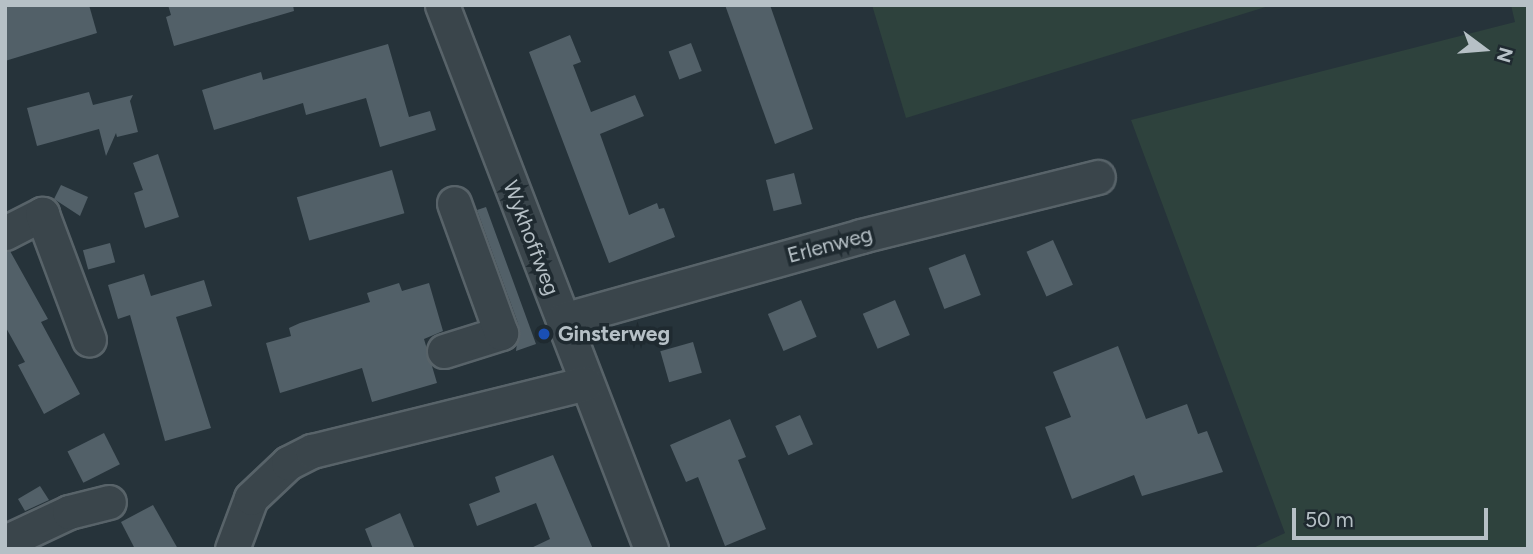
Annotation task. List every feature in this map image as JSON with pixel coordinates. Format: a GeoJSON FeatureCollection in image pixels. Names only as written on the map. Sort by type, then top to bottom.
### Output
{"type":"FeatureCollection","features":[{"type":"Feature","properties":{"kind":"street","name":"Wykhoffweg"},"geometry":{"type":"LineString","coordinates":[[442,5],[651,549]]}},
{"type":"Feature","properties":{"kind":"street","name":"Erlenweg"},"geometry":{"type":"LineString","coordinates":[[563,320],[861,236],[1098,177]]}},
{"type":"Feature","properties":{"kind":"street"},"geometry":{"type":"LineString","coordinates":[[444,351],[501,333],[454,203]]}},
{"type":"Feature","properties":{"kind":"street"},"geometry":{"type":"LineString","coordinates":[[5,233],[42,214],[89,340]]}},
{"type":"Feature","properties":{"kind":"street"},"geometry":{"type":"LineString","coordinates":[[232,549],[251,498],[288,463],[312,451],[586,383]]}},
{"type":"Feature","properties":{"kind":"street"},"geometry":{"type":"LineString","coordinates":[[5,542],[69,512],[109,502]]}},
{"type":"Feature","properties":{"kind":"green space"},"geometry":{"type":"Polygon","coordinates":[[[872,5],[1272,5],[906,118],[872,5]]]}},
{"type":"Feature","properties":{"kind":"green space"},"geometry":{"type":"Polygon","coordinates":[[[1511,5],[1528,5],[1528,549],[1251,549],[1285,533],[1131,120],[1515,22],[1511,5]]]}},
{"type":"Feature","properties":{"kind":"building"},"geometry":{"type":"Polygon","coordinates":[[[5,5],[89,5],[97,33],[5,61],[5,5]]]}},
{"type":"Feature","properties":{"kind":"building"},"geometry":{"type":"Polygon","coordinates":[[[168,5],[293,5],[294,11],[174,46],[166,17],[171,15],[168,5]]]}},
{"type":"Feature","properties":{"kind":"building"},"geometry":{"type":"Polygon","coordinates":[[[725,5],[770,5],[813,129],[775,144],[725,5]]]}},
{"type":"Feature","properties":{"kind":"building"},"geometry":{"type":"Polygon","coordinates":[[[570,35],[581,62],[573,65],[591,112],[635,95],[644,116],[600,134],[629,215],[657,203],[659,209],[664,208],[675,237],[609,263],[529,52],[570,35]]]}},
{"type":"Feature","properties":{"kind":"building"},"geometry":{"type":"Polygon","coordinates":[[[691,43],[702,71],[679,80],[669,52],[691,43]]]}},
{"type":"Feature","properties":{"kind":"building"},"geometry":{"type":"Polygon","coordinates":[[[388,44],[409,117],[430,111],[436,130],[380,147],[366,98],[306,115],[303,103],[214,130],[202,90],[261,72],[263,80],[388,44]]]}},
{"type":"Feature","properties":{"kind":"building"},"geometry":{"type":"Polygon","coordinates":[[[89,92],[93,105],[133,95],[130,101],[138,132],[117,137],[116,133],[106,156],[99,129],[37,146],[27,108],[89,92]]]}},
{"type":"Feature","properties":{"kind":"building"},"geometry":{"type":"Polygon","coordinates":[[[158,154],[179,217],[145,228],[134,193],[143,190],[133,163],[158,154]]]}},
{"type":"Feature","properties":{"kind":"building"},"geometry":{"type":"Polygon","coordinates":[[[392,170],[404,213],[309,241],[297,197],[392,170]]]}},
{"type":"Feature","properties":{"kind":"building"},"geometry":{"type":"Polygon","coordinates":[[[794,173],[802,204],[774,211],[766,180],[794,173]]]}},
{"type":"Feature","properties":{"kind":"building"},"geometry":{"type":"Polygon","coordinates":[[[61,185],[88,197],[80,216],[54,199],[61,185]]]}},
{"type":"Feature","properties":{"kind":"building"},"geometry":{"type":"Polygon","coordinates":[[[486,207],[536,344],[516,351],[519,326],[477,210],[486,207]]]}},
{"type":"Feature","properties":{"kind":"building"},"geometry":{"type":"Polygon","coordinates":[[[1053,240],[1073,285],[1046,297],[1027,252],[1053,240]]]}},
{"type":"Feature","properties":{"kind":"building"},"geometry":{"type":"Polygon","coordinates":[[[110,243],[115,262],[88,270],[83,250],[110,243]]]}},
{"type":"Feature","properties":{"kind":"building"},"geometry":{"type":"Polygon","coordinates":[[[10,251],[48,319],[41,322],[80,394],[44,414],[18,365],[25,362],[5,326],[5,252],[10,251]]]}},
{"type":"Feature","properties":{"kind":"building"},"geometry":{"type":"Polygon","coordinates":[[[965,254],[981,295],[944,309],[929,268],[965,254]]]}},
{"type":"Feature","properties":{"kind":"building"},"geometry":{"type":"Polygon","coordinates":[[[144,274],[151,296],[204,280],[212,306],[176,317],[211,428],[165,441],[130,315],[118,319],[108,285],[144,274]]]}},
{"type":"Feature","properties":{"kind":"building"},"geometry":{"type":"Polygon","coordinates":[[[399,283],[402,291],[429,283],[443,331],[424,339],[437,383],[372,402],[362,368],[280,393],[266,343],[291,336],[289,328],[300,323],[370,302],[367,293],[399,283]]]}},
{"type":"Feature","properties":{"kind":"building"},"geometry":{"type":"Polygon","coordinates":[[[801,300],[817,337],[783,351],[768,314],[801,300]]]}},
{"type":"Feature","properties":{"kind":"building"},"geometry":{"type":"Polygon","coordinates":[[[895,300],[910,335],[878,349],[863,314],[895,300]]]}},
{"type":"Feature","properties":{"kind":"building"},"geometry":{"type":"Polygon","coordinates":[[[693,342],[702,373],[669,382],[660,351],[693,342]]]}},
{"type":"Feature","properties":{"kind":"building"},"geometry":{"type":"Polygon","coordinates":[[[1118,346],[1146,419],[1187,404],[1198,434],[1207,431],[1223,472],[1142,496],[1134,475],[1072,499],[1045,427],[1071,417],[1053,372],[1118,346]]]}},
{"type":"Feature","properties":{"kind":"building"},"geometry":{"type":"Polygon","coordinates":[[[800,415],[813,444],[788,455],[775,426],[800,415]]]}},
{"type":"Feature","properties":{"kind":"building"},"geometry":{"type":"Polygon","coordinates":[[[730,419],[746,457],[738,460],[766,529],[725,546],[698,477],[686,482],[670,445],[730,419]]]}},
{"type":"Feature","properties":{"kind":"building"},"geometry":{"type":"Polygon","coordinates":[[[104,433],[120,464],[83,483],[67,452],[104,433]]]}},
{"type":"Feature","properties":{"kind":"building"},"geometry":{"type":"Polygon","coordinates":[[[553,455],[593,549],[529,549],[550,539],[536,503],[477,526],[469,504],[500,492],[495,477],[553,455]]]}},
{"type":"Feature","properties":{"kind":"building"},"geometry":{"type":"Polygon","coordinates":[[[40,486],[49,500],[25,511],[18,499],[40,486]]]}},
{"type":"Feature","properties":{"kind":"building"},"geometry":{"type":"Polygon","coordinates":[[[153,505],[178,549],[135,549],[121,522],[153,505]]]}},
{"type":"Feature","properties":{"kind":"building"},"geometry":{"type":"Polygon","coordinates":[[[400,513],[415,549],[373,549],[365,529],[400,513]]]}},
{"type":"Feature","properties":{"kind":"place","name":"Ginsterweg"},"geometry":{"type":"Point","coordinates":[544,334]}}]}
